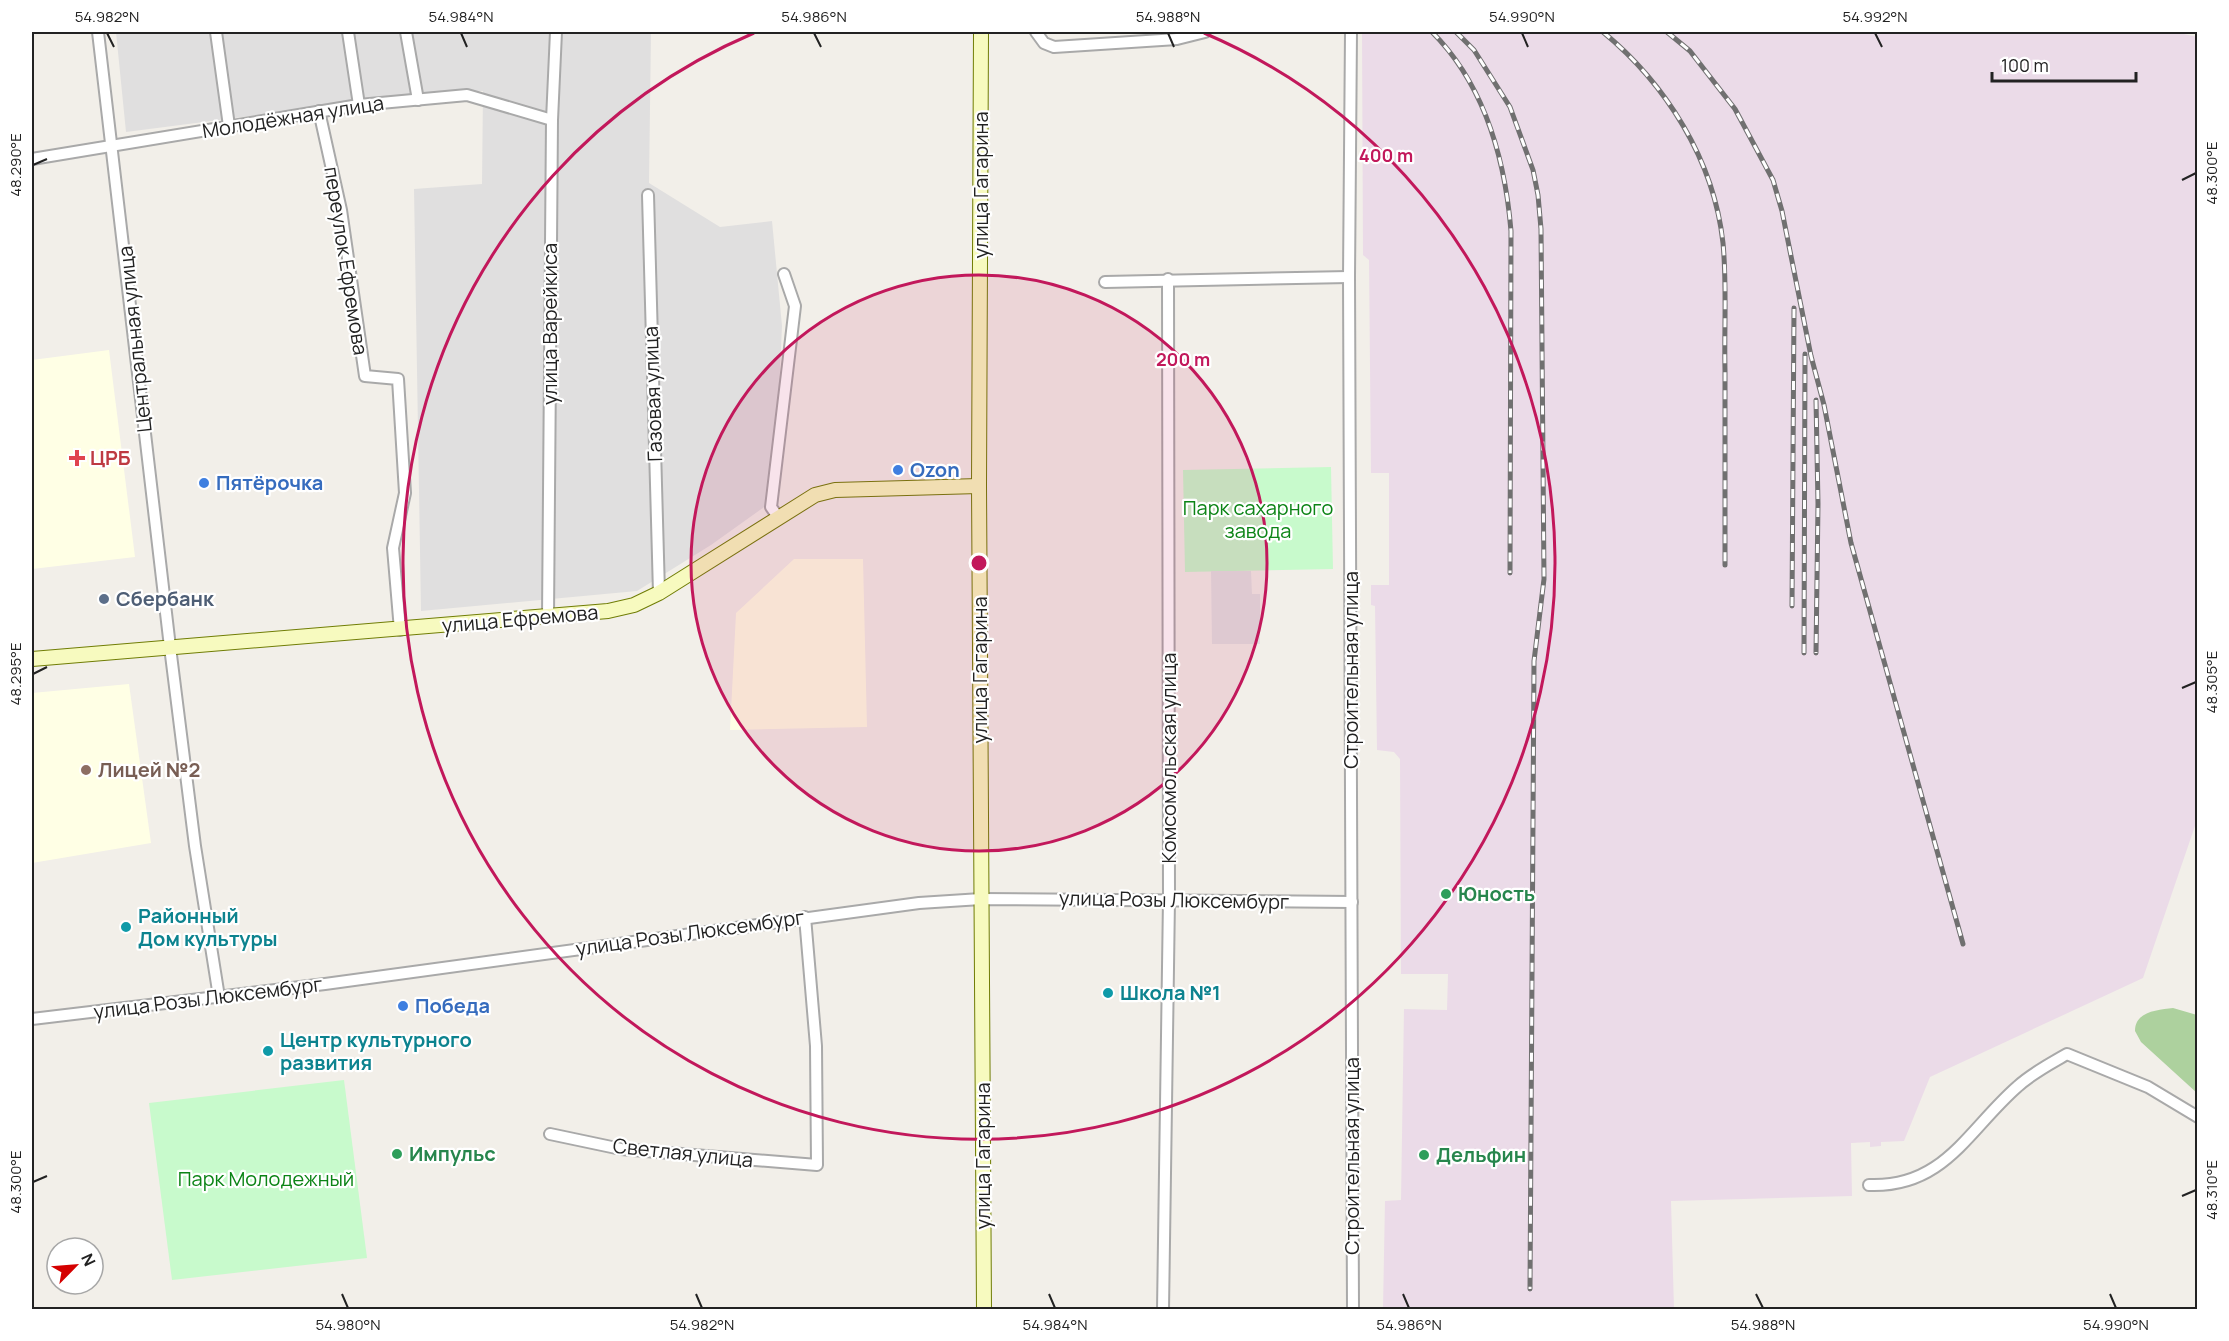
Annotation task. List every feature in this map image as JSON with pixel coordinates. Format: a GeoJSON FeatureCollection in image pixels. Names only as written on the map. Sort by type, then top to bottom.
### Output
{"type":"FeatureCollection","features":[{"type":"Feature","properties":{"kind":"street","name":"Центральная улица"},"geometry":{"type":"LineString","coordinates":[[99,32],[170,647],[195,846],[219,998]]}},
{"type":"Feature","properties":{"kind":"street"},"geometry":{"type":"LineString","coordinates":[[216,32],[229,126]]}},
{"type":"Feature","properties":{"kind":"street"},"geometry":{"type":"LineString","coordinates":[[348,32],[359,105]]}},
{"type":"Feature","properties":{"kind":"street"},"geometry":{"type":"LineString","coordinates":[[406,32],[418,100]]}},
{"type":"Feature","properties":{"kind":"street","name":"улица Варейкиса"},"geometry":{"type":"LineString","coordinates":[[548,617],[552,120],[556,32]]}},
{"type":"Feature","properties":{"kind":"street","name":"улица Гагарина"},"geometry":{"type":"LineString","coordinates":[[981,32],[979,486],[984,1310]]}},
{"type":"Feature","properties":{"kind":"street"},"geometry":{"type":"LineString","coordinates":[[1036,32],[1044,43],[1054,47],[1177,39],[1205,32]]}},
{"type":"Feature","properties":{"kind":"street","name":"Строительная улица"},"geometry":{"type":"LineString","coordinates":[[1351,32],[1349,277],[1353,1310]]}},
{"type":"Feature","properties":{"kind":"street","name":"Молодёжная улица"},"geometry":{"type":"LineString","coordinates":[[32,159],[359,105],[467,95],[552,120]]}},
{"type":"Feature","properties":{"kind":"street","name":"переулок Ефремова"},"geometry":{"type":"LineString","coordinates":[[319,111],[341,210],[364,376],[398,379],[405,493],[393,548],[400,630]]}},
{"type":"Feature","properties":{"kind":"street","name":"Газовая улица"},"geometry":{"type":"LineString","coordinates":[[648,195],[659,593]]}},
{"type":"Feature","properties":{"kind":"street"},"geometry":{"type":"LineString","coordinates":[[778,517],[771,507],[795,306],[784,274]]}},
{"type":"Feature","properties":{"kind":"street"},"geometry":{"type":"LineString","coordinates":[[1105,282],[1349,277]]}},
{"type":"Feature","properties":{"kind":"street","name":"Комсомольская улица"},"geometry":{"type":"LineString","coordinates":[[1164,1310],[1169,899],[1168,279]]}},
{"type":"Feature","properties":{"kind":"street","name":"улица Ефремова"},"geometry":{"type":"LineString","coordinates":[[32,659],[608,611],[634,605],[659,593],[815,495],[835,490],[979,486]]}},
{"type":"Feature","properties":{"kind":"street","name":"улица Розы Люксембург"},"geometry":{"type":"LineString","coordinates":[[32,1019],[219,998],[805,917],[981,899],[1352,902]]}},
{"type":"Feature","properties":{"kind":"street","name":"Светлая улица"},"geometry":{"type":"LineString","coordinates":[[550,1134],[621,1149],[817,1165],[816,1046],[805,917]]}},
{"type":"Feature","properties":{"kind":"street"},"geometry":{"type":"LineString","coordinates":[[1869,1185],[1906,1183],[1926,1174],[1950,1156],[2017,1087],[2067,1054],[2148,1087],[2198,1117]]}},
{"type":"Feature","properties":{"kind":"shaded area"},"geometry":{"type":"Polygon","coordinates":[[[116,32],[651,32],[649,183],[720,227],[772,221],[782,326],[774,500],[711,545],[637,591],[421,611],[414,189],[482,184],[483,91],[429,93],[126,132],[116,32]]]}},
{"type":"Feature","properties":{"kind":"shaded area"},"geometry":{"type":"Polygon","coordinates":[[[1362,32],[2175,32],[2197,37],[2197,820],[2143,978],[1930,1077],[1904,1141],[1881,1142],[1881,1146],[1870,1147],[1870,1142],[1851,1143],[1852,1196],[1671,1201],[1674,1309],[1383,1309],[1385,1201],[1401,1200],[1404,1009],[1447,1010],[1448,974],[1401,974],[1400,759],[1394,752],[1377,750],[1375,606],[1371,605],[1371,585],[1389,585],[1389,473],[1371,473],[1369,260],[1363,255],[1362,32]]]}},
{"type":"Feature","properties":{"kind":"shaded area","name":"ЦРБ"},"geometry":{"type":"Polygon","coordinates":[[[109,350],[135,557],[32,569],[32,360],[109,350]]]}},
{"type":"Feature","properties":{"kind":"shaded area"},"geometry":{"type":"Polygon","coordinates":[[[794,559],[863,559],[867,727],[730,730],[736,613],[794,559]]]}},
{"type":"Feature","properties":{"kind":"shaded area"},"geometry":{"type":"Polygon","coordinates":[[[1211,571],[1251,571],[1252,594],[1260,594],[1260,644],[1212,644],[1211,571]]]}},
{"type":"Feature","properties":{"kind":"shaded area","name":"Лицей №2"},"geometry":{"type":"Polygon","coordinates":[[[129,684],[151,843],[32,863],[32,693],[129,684]]]}},
{"type":"Feature","properties":{"kind":"green space","name":"Парк сахарного завода"},"geometry":{"type":"Polygon","coordinates":[[[1331,467],[1333,569],[1185,572],[1183,470],[1331,467]]]}},
{"type":"Feature","properties":{"kind":"green space"},"geometry":{"type":"Polygon","coordinates":[[[2173,1008],[2197,1015],[2197,1093],[2141,1042],[2135,1031],[2136,1024],[2143,1015],[2173,1008]]]}},
{"type":"Feature","properties":{"kind":"green space","name":"Парк Молодежный"},"geometry":{"type":"Polygon","coordinates":[[[344,1080],[367,1258],[172,1280],[149,1103],[344,1080]]]}},
{"type":"Feature","properties":{"kind":"railway"},"geometry":{"type":"LineString","coordinates":[[1432,32],[1466,75],[1479,99],[1497,150],[1508,204],[1511,231],[1510,573]]}},
{"type":"Feature","properties":{"kind":"railway"},"geometry":{"type":"LineString","coordinates":[[1456,32],[1474,50],[1510,107],[1533,170],[1541,229],[1544,579],[1534,661],[1530,1289]]}},
{"type":"Feature","properties":{"kind":"railway"},"geometry":{"type":"LineString","coordinates":[[1603,32],[1647,75],[1683,126],[1698,153],[1718,212],[1725,275],[1725,565]]}},
{"type":"Feature","properties":{"kind":"railway"},"geometry":{"type":"LineString","coordinates":[[1667,32],[1690,51],[1735,109],[1773,180],[1782,211],[1811,356],[1824,405],[1851,543],[1963,944]]}},
{"type":"Feature","properties":{"kind":"railway"},"geometry":{"type":"LineString","coordinates":[[1792,606],[1794,308]]}},
{"type":"Feature","properties":{"kind":"railway"},"geometry":{"type":"LineString","coordinates":[[1804,653],[1805,354]]}},
{"type":"Feature","properties":{"kind":"railway"},"geometry":{"type":"LineString","coordinates":[[1816,400],[1818,504],[1816,653]]}},
{"type":"Feature","properties":{"kind":"place","name":"ЦРБ"},"geometry":{"type":"Point","coordinates":[77,458]}},
{"type":"Feature","properties":{"kind":"place","name":"Ozon"},"geometry":{"type":"Point","coordinates":[898,470]}},
{"type":"Feature","properties":{"kind":"place","name":"Пятёрочка"},"geometry":{"type":"Point","coordinates":[204,483]}},
{"type":"Feature","properties":{"kind":"place","name":"Сбербанк"},"geometry":{"type":"Point","coordinates":[104,599]}},
{"type":"Feature","properties":{"kind":"place","name":"Лицей №2"},"geometry":{"type":"Point","coordinates":[86,770]}},
{"type":"Feature","properties":{"kind":"place","name":"Юность"},"geometry":{"type":"Point","coordinates":[1446,894]}},
{"type":"Feature","properties":{"kind":"place","name":"Районный Дом культуры"},"geometry":{"type":"Point","coordinates":[126,927]}},
{"type":"Feature","properties":{"kind":"place","name":"Школа №1"},"geometry":{"type":"Point","coordinates":[1108,993]}},
{"type":"Feature","properties":{"kind":"place","name":"Победа"},"geometry":{"type":"Point","coordinates":[403,1006]}},
{"type":"Feature","properties":{"kind":"place","name":"Центр культурного развития"},"geometry":{"type":"Point","coordinates":[268,1051]}},
{"type":"Feature","properties":{"kind":"place","name":"Импульс"},"geometry":{"type":"Point","coordinates":[397,1154]}},
{"type":"Feature","properties":{"kind":"place","name":"Дельфин"},"geometry":{"type":"Point","coordinates":[1424,1155]}}]}
